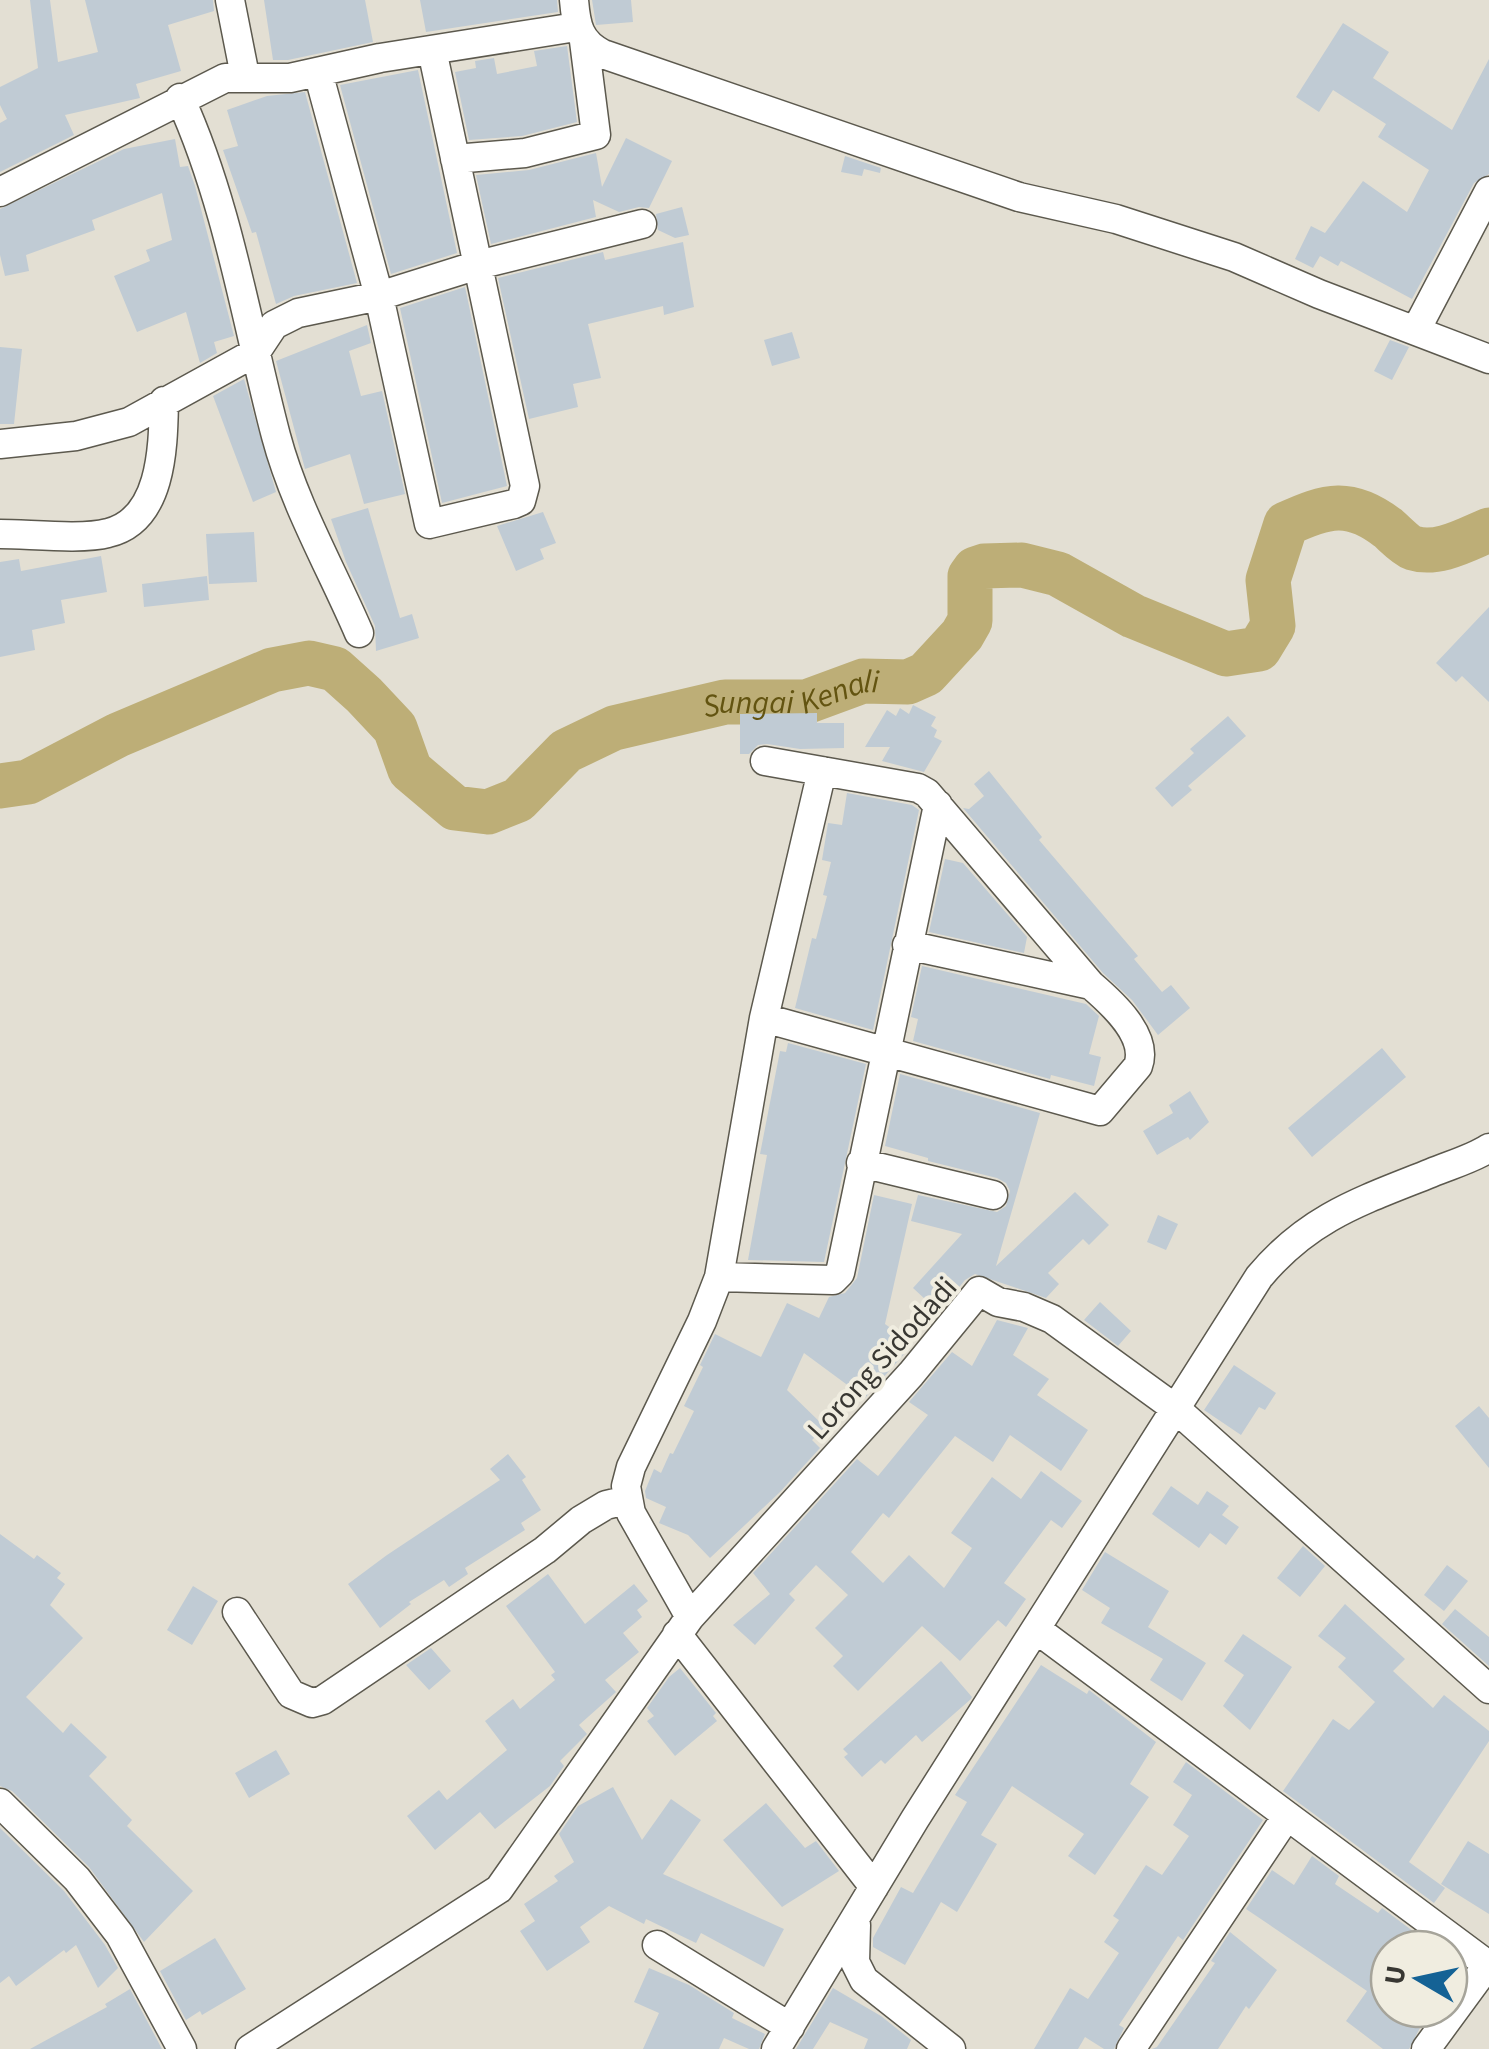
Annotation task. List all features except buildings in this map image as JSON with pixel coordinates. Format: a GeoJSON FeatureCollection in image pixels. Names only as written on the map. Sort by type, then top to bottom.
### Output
{"type":"FeatureCollection","features":[{"type":"Feature","properties":{"kind":"street"},"geometry":{"type":"LineString","coordinates":[[230,0],[246,76]]}},
{"type":"Feature","properties":{"kind":"street"},"geometry":{"type":"LineString","coordinates":[[0,192],[225,78],[290,78],[578,23]]}},
{"type":"Feature","properties":{"kind":"street"},"geometry":{"type":"LineString","coordinates":[[455,159],[525,153],[596,135],[578,23]]}},
{"type":"Feature","properties":{"kind":"street"},"geometry":{"type":"LineString","coordinates":[[578,23],[603,54],[1020,196],[1116,219],[1234,257],[1489,359]]}},
{"type":"Feature","properties":{"kind":"street"},"geometry":{"type":"LineString","coordinates":[[318,72],[379,296],[429,524],[514,504],[520,501],[525,486],[432,50]]}},
{"type":"Feature","properties":{"kind":"street"},"geometry":{"type":"LineString","coordinates":[[180,98],[201,144],[224,216],[277,440],[359,633]]}},
{"type":"Feature","properties":{"kind":"street"},"geometry":{"type":"LineString","coordinates":[[1416,330],[1489,190]]}},
{"type":"Feature","properties":{"kind":"street"},"geometry":{"type":"LineString","coordinates":[[0,444],[129,422],[256,352],[274,325],[286,317],[379,296],[478,265],[642,224]]}},
{"type":"Feature","properties":{"kind":"street"},"geometry":{"type":"LineString","coordinates":[[0,534],[106,534],[123,528],[142,508],[157,476],[164,401]]}},
{"type":"Feature","properties":{"kind":"street"},"geometry":{"type":"LineString","coordinates":[[764,1018],[1100,1111],[1138,1066],[1140,1046],[1108,1000],[938,804],[918,788],[766,761]]}},
{"type":"Feature","properties":{"kind":"street"},"geometry":{"type":"LineString","coordinates":[[822,771],[764,1018],[719,1277],[702,1321],[630,1468],[627,1500],[684,1625],[874,1887]]}},
{"type":"Feature","properties":{"kind":"street"},"geometry":{"type":"LineString","coordinates":[[719,1277],[838,1278],[938,804]]}},
{"type":"Feature","properties":{"kind":"street"},"geometry":{"type":"LineString","coordinates":[[907,945],[1091,984]]}},
{"type":"Feature","properties":{"kind":"street"},"geometry":{"type":"LineString","coordinates":[[657,1946],[783,2038],[1259,1277],[1281,1250],[1342,1209],[1489,1148]]}},
{"type":"Feature","properties":{"kind":"street"},"geometry":{"type":"LineString","coordinates":[[861,1163],[993,1195]]}},
{"type":"Feature","properties":{"kind":"street","name":"Lorong Sidodadi"},"geometry":{"type":"LineString","coordinates":[[684,1625],[911,1374],[979,1291],[998,1302],[1024,1307],[1052,1319],[1176,1409]]}},
{"type":"Feature","properties":{"kind":"street"},"geometry":{"type":"LineString","coordinates":[[1176,1409],[1489,1689]]}},
{"type":"Feature","properties":{"kind":"street"},"geometry":{"type":"LineString","coordinates":[[237,1612],[291,1694],[312,1703],[324,1700],[546,1550],[581,1520],[606,1505],[627,1500]]}},
{"type":"Feature","properties":{"kind":"street"},"geometry":{"type":"LineString","coordinates":[[250,2049],[492,1896],[684,1625]]}},
{"type":"Feature","properties":{"kind":"street"},"geometry":{"type":"LineString","coordinates":[[1036,1629],[1489,1964],[1426,2049]]}},
{"type":"Feature","properties":{"kind":"street"},"geometry":{"type":"LineString","coordinates":[[0,1803],[77,1879],[120,1936],[182,2049]]}},
{"type":"Feature","properties":{"kind":"street"},"geometry":{"type":"LineString","coordinates":[[1131,2049],[1287,1816]]}},
{"type":"Feature","properties":{"kind":"street"},"geometry":{"type":"LineString","coordinates":[[857,1920],[854,1962],[864,1980],[951,2049]]}},
{"type":"Feature","properties":{"kind":"waterway","name":"Sungai Kenali"},"geometry":{"type":"LineString","coordinates":[[0,786],[28,782],[118,735],[272,670],[309,663],[335,669],[364,695],[395,728],[410,770],[455,808],[488,812],[518,800],[566,751],[614,728],[725,702],[806,702],[863,681],[908,682],[926,674],[970,621],[970,576],[984,566],[1022,565],[1058,574],[1133,616],[1226,654],[1259,649],[1273,626],[1268,580],[1286,524],[1326,509],[1350,509],[1362,512],[1413,548],[1423,550],[1452,545],[1489,530]]}}]}
